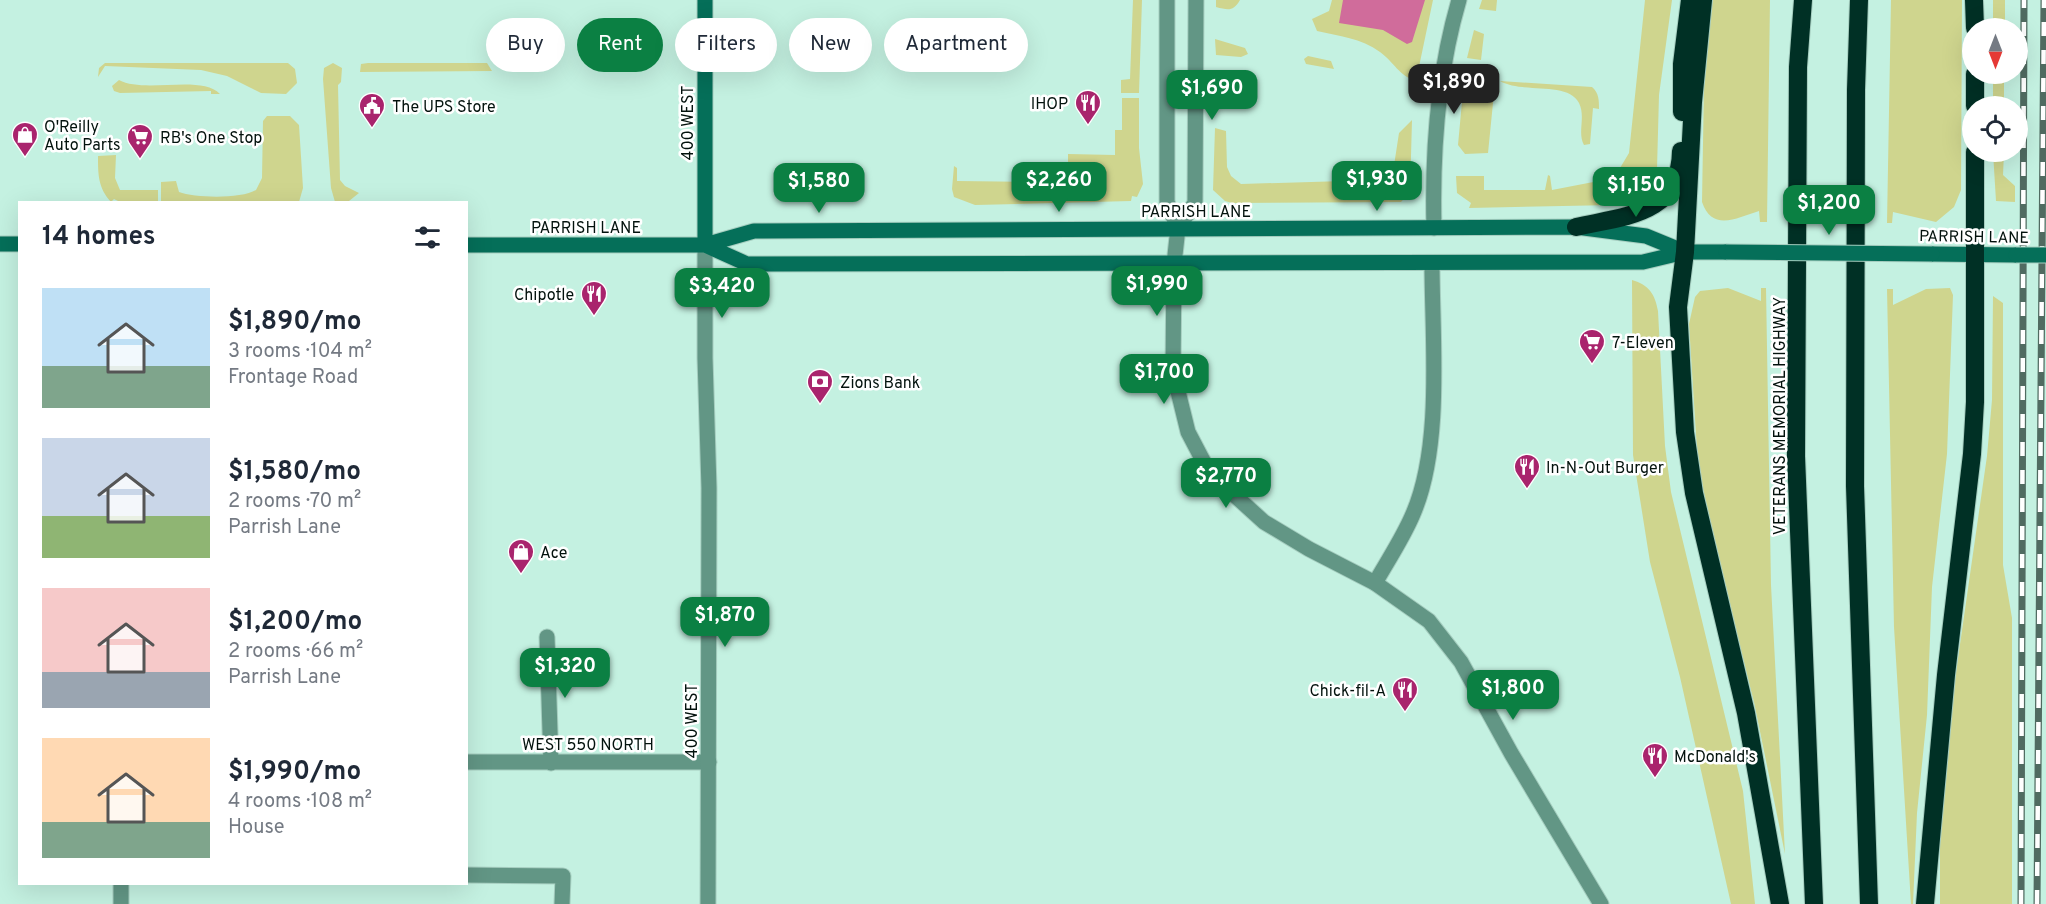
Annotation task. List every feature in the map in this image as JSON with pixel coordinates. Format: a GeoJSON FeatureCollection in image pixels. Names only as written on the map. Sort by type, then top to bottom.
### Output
{"type":"FeatureCollection","features":[{"type":"Feature","properties":{"kind":"highway"},"geometry":{"type":"LineString","coordinates":[[1576,227],[1645,212],[1659,204],[1672,190],[1681,159],[1682,64],[1690,0]]}},
{"type":"Feature","properties":{"kind":"highway"},"geometry":{"type":"LineString","coordinates":[[1703,0],[1693,102],[1685,252],[1678,308],[1685,432],[1694,493],[1746,713],[1780,904]]}},
{"type":"Feature","properties":{"kind":"highway","name":"VETERANS MEMORIAL HIGHWAY"},"geometry":{"type":"LineString","coordinates":[[1803,0],[1798,68],[1796,456],[1814,904]]}},
{"type":"Feature","properties":{"kind":"highway"},"geometry":{"type":"LineString","coordinates":[[1859,0],[1856,102],[1855,486],[1869,904]]}},
{"type":"Feature","properties":{"kind":"highway"},"geometry":{"type":"LineString","coordinates":[[1974,0],[1975,18]]}},
{"type":"Feature","properties":{"kind":"highway"},"geometry":{"type":"LineString","coordinates":[[1925,904],[1943,698],[1972,454],[1975,162]]}},
{"type":"Feature","properties":{"kind":"main road","name":"400 WEST"},"geometry":{"type":"LineString","coordinates":[[705,0],[705,245]]}},
{"type":"Feature","properties":{"kind":"main road","name":"PARRISH LANE"},"geometry":{"type":"LineString","coordinates":[[468,245],[705,245],[754,231],[1576,227],[1646,236],[1685,252]]}},
{"type":"Feature","properties":{"kind":"main road"},"geometry":{"type":"LineString","coordinates":[[0,244],[18,244]]}},
{"type":"Feature","properties":{"kind":"main road","name":"PARRISH LANE"},"geometry":{"type":"LineString","coordinates":[[705,245],[747,264],[1643,262],[1685,252],[2046,255]]}},
{"type":"Feature","properties":{"kind":"street"},"geometry":{"type":"LineString","coordinates":[[1167,0],[1167,202],[1178,228]]}},
{"type":"Feature","properties":{"kind":"street"},"geometry":{"type":"LineString","coordinates":[[1196,0],[1195,203],[1178,228],[1174,264],[1173,371],[1188,432],[1209,472],[1264,522],[1309,549],[1375,583],[1429,621],[1461,662],[1511,753],[1601,904]]}},
{"type":"Feature","properties":{"kind":"street"},"geometry":{"type":"LineString","coordinates":[[1434,228],[1434,169],[1442,66],[1458,0]]}},
{"type":"Feature","properties":{"kind":"street","name":"400 WEST"},"geometry":{"type":"LineString","coordinates":[[705,245],[708,904]]}},
{"type":"Feature","properties":{"kind":"street"},"geometry":{"type":"LineString","coordinates":[[1375,583],[1414,514],[1426,471],[1432,413],[1432,264]]}},
{"type":"Feature","properties":{"kind":"street"},"geometry":{"type":"LineString","coordinates":[[547,637],[550,763]]}},
{"type":"Feature","properties":{"kind":"street","name":"WEST 550 NORTH"},"geometry":{"type":"LineString","coordinates":[[468,762],[709,762]]}},
{"type":"Feature","properties":{"kind":"street"},"geometry":{"type":"LineString","coordinates":[[468,875],[562,876],[562,904]]}},
{"type":"Feature","properties":{"kind":"street"},"geometry":{"type":"LineString","coordinates":[[121,885],[122,904]]}},
{"type":"Feature","properties":{"kind":"green space"},"geometry":{"type":"Polygon","coordinates":[[[1133,0],[1142,0],[1139,93],[1121,93],[1121,80],[1130,79],[1133,0]]]}},
{"type":"Feature","properties":{"kind":"green space"},"geometry":{"type":"Polygon","coordinates":[[[1216,0],[1240,0],[1235,7],[1227,9],[1216,7],[1216,0]]]}},
{"type":"Feature","properties":{"kind":"green space"},"geometry":{"type":"Polygon","coordinates":[[[1332,0],[1433,0],[1416,81],[1405,76],[1373,47],[1350,38],[1317,31],[1312,19],[1329,11],[1332,0]]]}},
{"type":"Feature","properties":{"kind":"green space"},"geometry":{"type":"Polygon","coordinates":[[[1482,0],[1497,0],[1496,11],[1479,9],[1482,0]]]}},
{"type":"Feature","properties":{"kind":"green space"},"geometry":{"type":"Polygon","coordinates":[[[1645,0],[1672,0],[1659,95],[1657,169],[1645,193],[1630,202],[1614,205],[1469,208],[1471,203],[1457,193],[1456,176],[1484,176],[1484,190],[1545,190],[1548,175],[1552,190],[1614,178],[1629,153],[1645,0]]]}},
{"type":"Feature","properties":{"kind":"green space"},"geometry":{"type":"Polygon","coordinates":[[[1711,0],[1770,0],[1767,222],[1760,222],[1759,211],[1734,219],[1719,220],[1706,211],[1702,202],[1704,84],[1711,0]]]}},
{"type":"Feature","properties":{"kind":"green space"},"geometry":{"type":"Polygon","coordinates":[[[1891,0],[1962,0],[1961,190],[1954,207],[1936,222],[1893,212],[1892,223],[1887,223],[1891,0]]]}},
{"type":"Feature","properties":{"kind":"green space"},"geometry":{"type":"Polygon","coordinates":[[[1993,0],[2005,0],[2005,18],[1993,18],[1993,0]]]}},
{"type":"Feature","properties":{"kind":"green space"},"geometry":{"type":"Polygon","coordinates":[[[1474,30],[1484,34],[1481,60],[1467,58],[1474,30]]]}},
{"type":"Feature","properties":{"kind":"green space"},"geometry":{"type":"Polygon","coordinates":[[[1215,39],[1245,48],[1248,54],[1241,57],[1216,55],[1215,39]]]}},
{"type":"Feature","properties":{"kind":"green space"},"geometry":{"type":"Polygon","coordinates":[[[1308,56],[1331,61],[1334,69],[1306,64],[1304,59],[1308,56]]]}},
{"type":"Feature","properties":{"kind":"green space"},"geometry":{"type":"Polygon","coordinates":[[[105,63],[288,63],[295,69],[297,83],[286,94],[261,93],[227,76],[201,70],[105,66],[98,77],[99,68],[105,63]]]}},
{"type":"Feature","properties":{"kind":"green space"},"geometry":{"type":"Polygon","coordinates":[[[333,63],[342,68],[341,82],[338,85],[340,180],[345,186],[359,193],[349,201],[335,201],[331,188],[324,68],[333,63]]]}},
{"type":"Feature","properties":{"kind":"green space"},"geometry":{"type":"Polygon","coordinates":[[[486,63],[486,71],[360,72],[361,64],[486,63]]]}},
{"type":"Feature","properties":{"kind":"green space"},"geometry":{"type":"Polygon","coordinates":[[[119,80],[143,85],[200,85],[220,94],[211,94],[211,91],[120,93],[114,91],[112,86],[119,80]]]}},
{"type":"Feature","properties":{"kind":"green space"},"geometry":{"type":"Polygon","coordinates":[[[1464,80],[1487,84],[1500,92],[1494,93],[1488,153],[1465,154],[1458,145],[1464,80]]]}},
{"type":"Feature","properties":{"kind":"green space"},"geometry":{"type":"Polygon","coordinates":[[[1500,81],[1592,87],[1599,100],[1599,109],[1593,108],[1590,144],[1584,145],[1582,140],[1581,108],[1573,96],[1565,92],[1520,87],[1500,81]]]}},
{"type":"Feature","properties":{"kind":"green space"},"geometry":{"type":"Polygon","coordinates":[[[1993,84],[2004,84],[2004,96],[1993,96],[1993,84]]]}},
{"type":"Feature","properties":{"kind":"green space"},"geometry":{"type":"Polygon","coordinates":[[[1122,98],[1139,98],[1139,148],[1143,184],[1137,197],[1132,196],[1131,201],[975,205],[954,197],[952,189],[954,166],[957,168],[957,181],[1037,182],[1039,167],[1068,167],[1068,154],[1115,155],[1115,130],[1122,130],[1122,98]]]}},
{"type":"Feature","properties":{"kind":"green space"},"geometry":{"type":"Polygon","coordinates":[[[267,116],[290,116],[299,125],[303,188],[299,201],[161,201],[161,182],[176,181],[179,192],[186,194],[218,197],[240,195],[256,190],[262,178],[263,121],[267,116]]]}},
{"type":"Feature","properties":{"kind":"green space"},"geometry":{"type":"Polygon","coordinates":[[[1412,120],[1410,192],[1401,202],[1232,203],[1225,201],[1213,190],[1215,128],[1226,131],[1227,167],[1231,176],[1241,184],[1377,180],[1393,172],[1399,133],[1412,120]]]}},
{"type":"Feature","properties":{"kind":"green space"},"geometry":{"type":"Polygon","coordinates":[[[116,155],[115,178],[120,190],[158,190],[158,201],[118,201],[114,199],[110,201],[101,186],[98,156],[116,155]]]}},
{"type":"Feature","properties":{"kind":"green space"},"geometry":{"type":"Polygon","coordinates":[[[1994,162],[2004,162],[2003,175],[2015,186],[2015,202],[1996,201],[1994,162]]]}},
{"type":"Feature","properties":{"kind":"green space"},"geometry":{"type":"Polygon","coordinates":[[[1632,280],[1650,291],[1658,311],[1665,446],[1671,492],[1743,791],[1755,904],[1731,904],[1680,677],[1650,562],[1633,455],[1632,280]]]}},
{"type":"Feature","properties":{"kind":"green space"},"geometry":{"type":"Polygon","coordinates":[[[1728,288],[1761,301],[1761,288],[1766,288],[1771,585],[1785,854],[1754,702],[1717,556],[1698,466],[1689,324],[1695,297],[1700,291],[1728,288]]]}},
{"type":"Feature","properties":{"kind":"green space"},"geometry":{"type":"Polygon","coordinates":[[[1950,288],[1953,295],[1947,454],[1932,587],[1927,715],[1917,813],[1913,904],[1911,904],[1894,627],[1887,289],[1893,289],[1893,305],[1926,289],[1950,288]]]}},
{"type":"Feature","properties":{"kind":"green space"},"geometry":{"type":"Polygon","coordinates":[[[1993,296],[2003,303],[2003,565],[2012,618],[2012,904],[1940,904],[1940,804],[1948,728],[1987,456],[1992,400],[1993,296]]]}},
{"type":"Feature","properties":{"kind":"shaded area"},"geometry":{"type":"Polygon","coordinates":[[[1343,0],[1425,0],[1412,42],[1407,44],[1383,30],[1339,23],[1343,0]]]}},
{"type":"Feature","properties":{"kind":"railway"},"geometry":{"type":"LineString","coordinates":[[2021,904],[2024,0]]}},
{"type":"Feature","properties":{"kind":"railway"},"geometry":{"type":"LineString","coordinates":[[2037,904],[2044,0]]}},
{"type":"Feature","properties":{"kind":"place","name":"IHOP"},"geometry":{"type":"Point","coordinates":[1088,126]}},
{"type":"Feature","properties":{"kind":"place","name":"The UPS Store"},"geometry":{"type":"Point","coordinates":[372,129]}},
{"type":"Feature","properties":{"kind":"place","name":"O'Reilly Auto Parts"},"geometry":{"type":"Point","coordinates":[25,158]}},
{"type":"Feature","properties":{"kind":"place","name":"RB's One Stop"},"geometry":{"type":"Point","coordinates":[140,160]}},
{"type":"Feature","properties":{"kind":"place","name":"Chipotle"},"geometry":{"type":"Point","coordinates":[594,317]}},
{"type":"Feature","properties":{"kind":"place","name":"7-Eleven"},"geometry":{"type":"Point","coordinates":[1592,365]}},
{"type":"Feature","properties":{"kind":"place","name":"Zions Bank"},"geometry":{"type":"Point","coordinates":[820,405]}},
{"type":"Feature","properties":{"kind":"place","name":"In-N-Out Burger"},"geometry":{"type":"Point","coordinates":[1527,490]}},
{"type":"Feature","properties":{"kind":"place","name":"Ace"},"geometry":{"type":"Point","coordinates":[521,575]}},
{"type":"Feature","properties":{"kind":"place","name":"Chick-fil-A"},"geometry":{"type":"Point","coordinates":[1405,713]}},
{"type":"Feature","properties":{"kind":"place","name":"McDonald's"},"geometry":{"type":"Point","coordinates":[1655,779]}}]}
